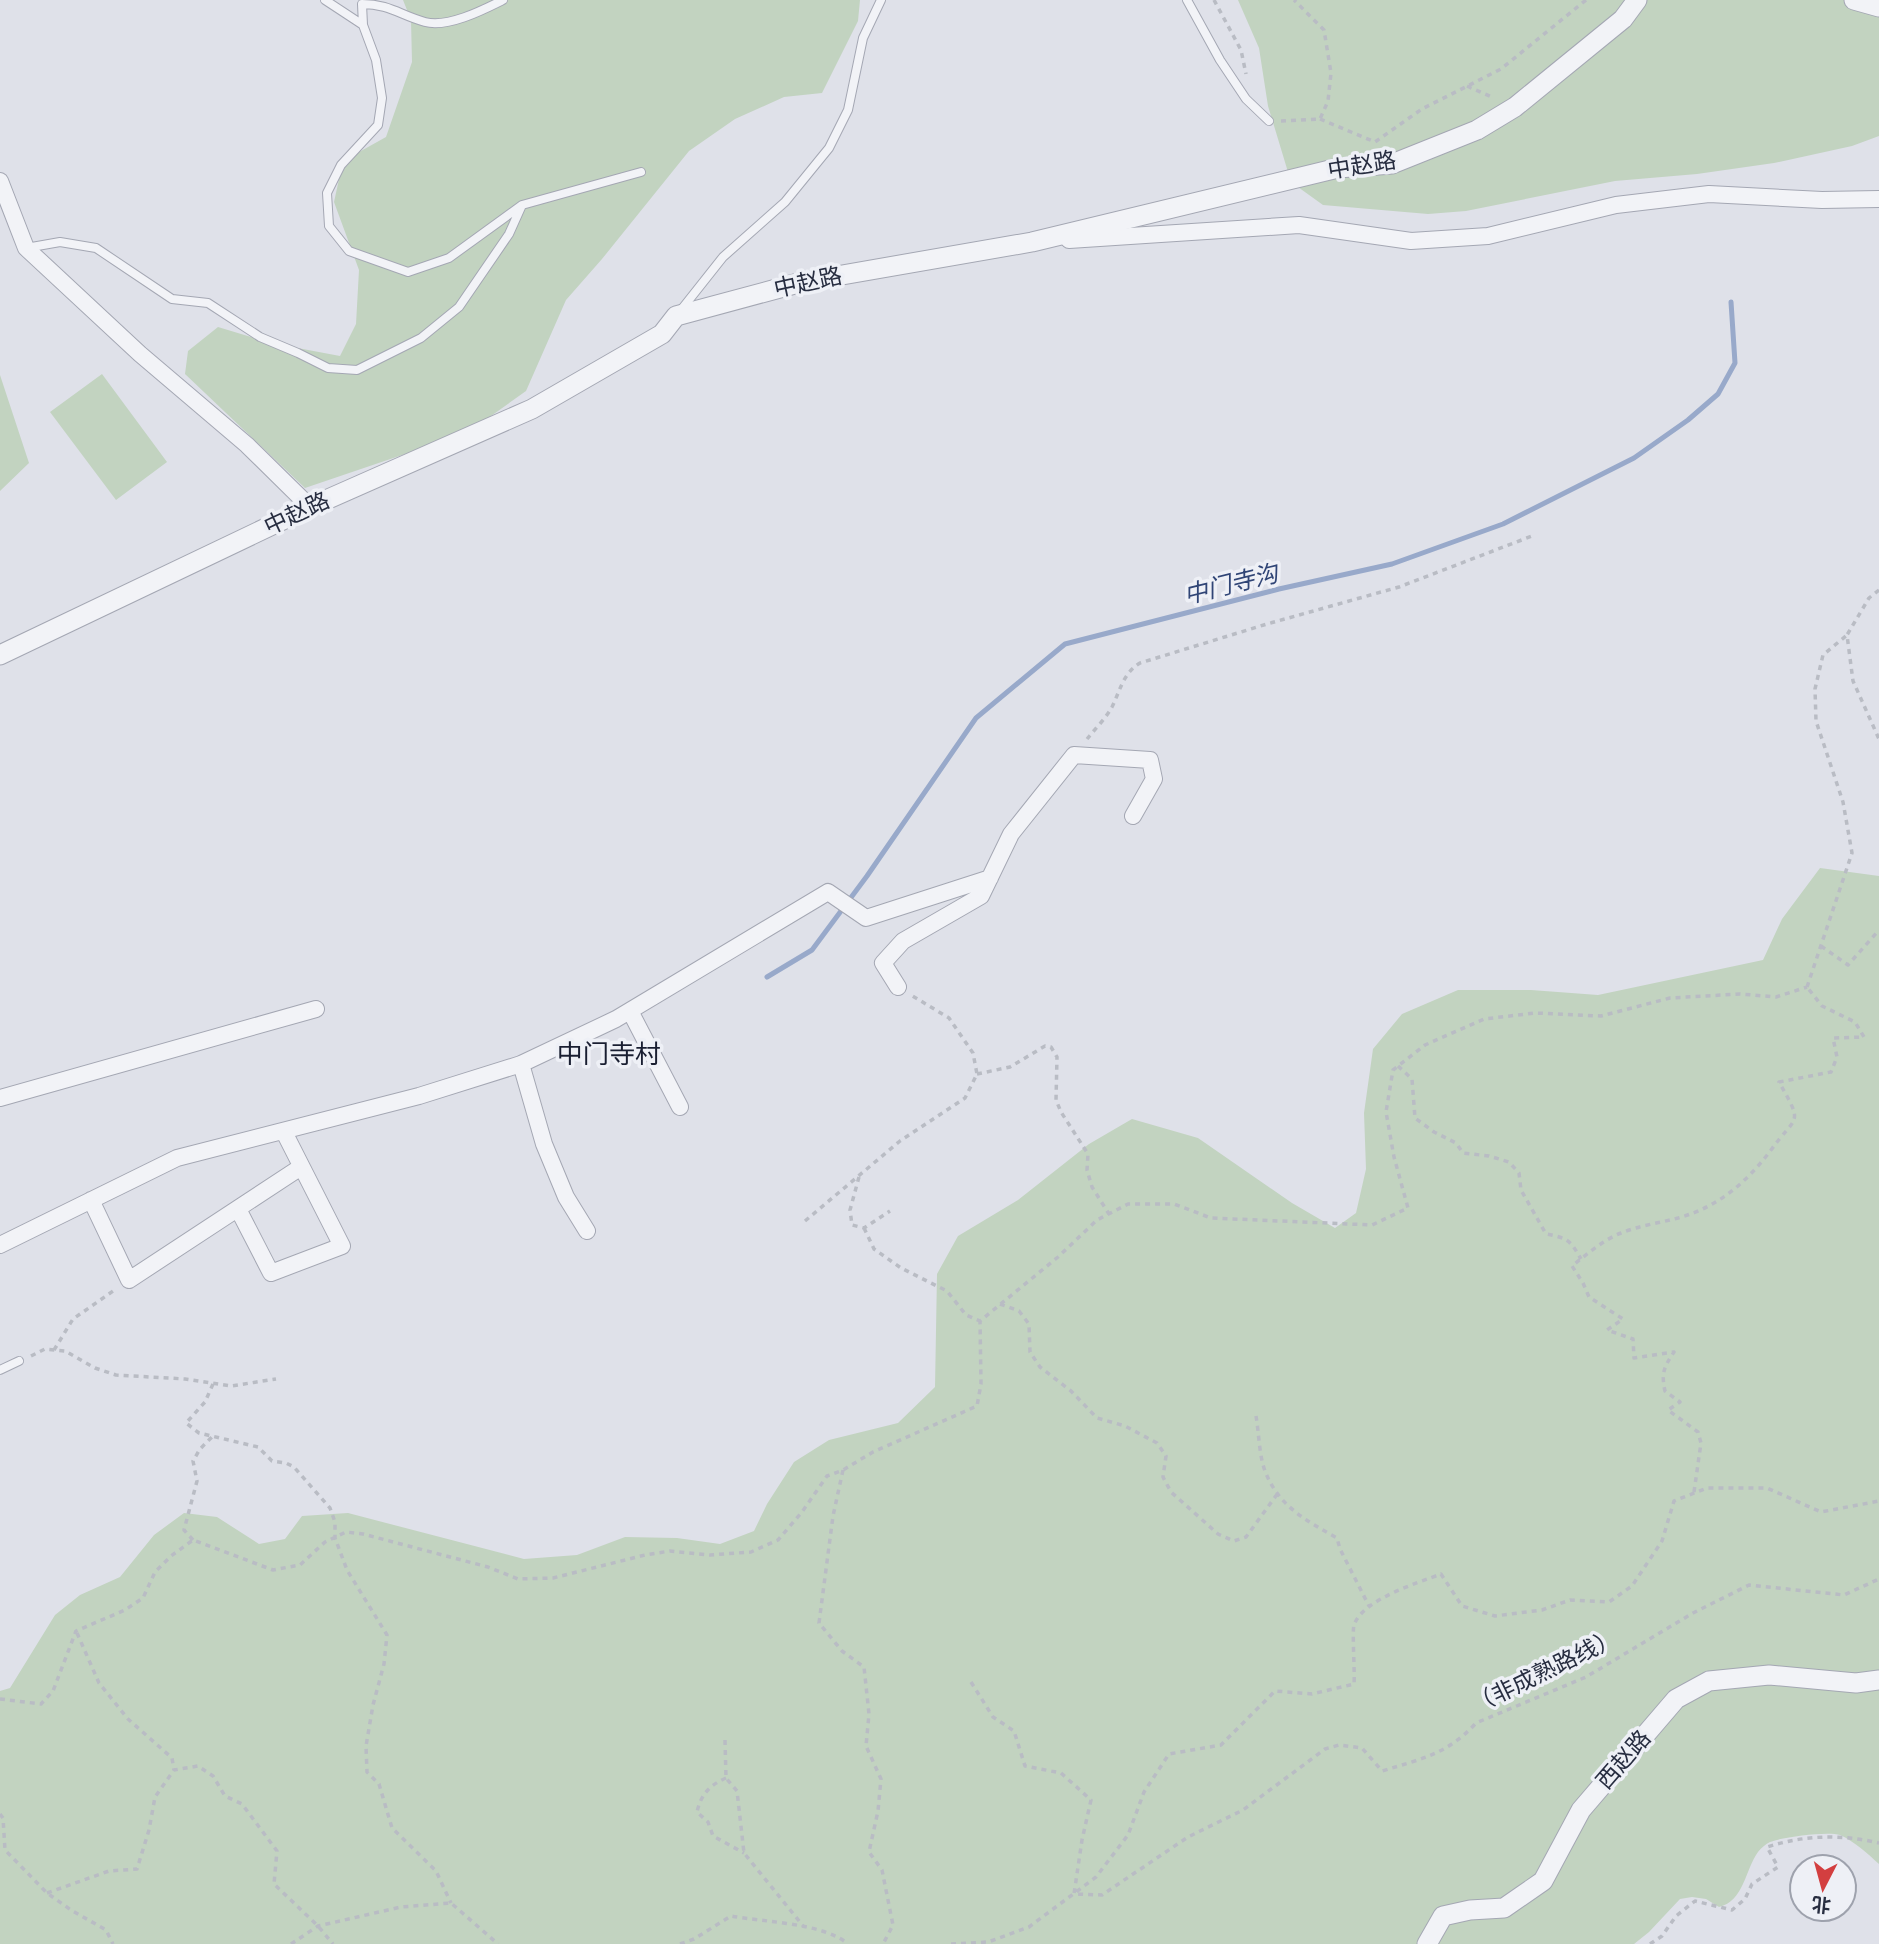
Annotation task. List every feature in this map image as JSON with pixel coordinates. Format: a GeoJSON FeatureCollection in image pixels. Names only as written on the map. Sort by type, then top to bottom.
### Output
{"type":"FeatureCollection","features":[{"type":"Feature","properties":{"kind":"street","name":"中赵路"},"geometry":{"type":"LineString","coordinates":[[0,655],[310,507],[532,409],[662,334],[676,316],[802,282],[1032,242],[1338,168],[1392,164],[1477,130],[1515,107],[1623,19],[1637,0]]}},
{"type":"Feature","properties":{"kind":"street"},"geometry":{"type":"LineString","coordinates":[[1854,0],[1879,7]]}},
{"type":"Feature","properties":{"kind":"street"},"geometry":{"type":"LineString","coordinates":[[0,181],[26,248],[139,354],[247,445],[310,507]]}},
{"type":"Feature","properties":{"kind":"street"},"geometry":{"type":"LineString","coordinates":[[1032,242],[1299,225],[1411,241],[1488,236],[1616,205],[1709,194],[1822,200],[1879,199]]}},
{"type":"Feature","properties":{"kind":"street"},"geometry":{"type":"LineString","coordinates":[[898,987],[883,963],[903,941],[981,896],[1011,834],[1074,754],[1150,760],[1154,779],[1133,816]]}},
{"type":"Feature","properties":{"kind":"street"},"geometry":{"type":"LineString","coordinates":[[0,1245],[177,1158],[419,1096],[521,1065],[630,1011],[828,892],[866,918],[990,878]]}},
{"type":"Feature","properties":{"kind":"street"},"geometry":{"type":"LineString","coordinates":[[0,1098],[316,1009]]}},
{"type":"Feature","properties":{"kind":"street"},"geometry":{"type":"LineString","coordinates":[[630,1011],[680,1107]]}},
{"type":"Feature","properties":{"kind":"street"},"geometry":{"type":"LineString","coordinates":[[521,1065],[544,1144],[566,1197],[587,1231]]}},
{"type":"Feature","properties":{"kind":"street"},"geometry":{"type":"LineString","coordinates":[[237,1209],[271,1273],[342,1246],[284,1132]]}},
{"type":"Feature","properties":{"kind":"street"},"geometry":{"type":"LineString","coordinates":[[91,1200],[129,1280],[302,1167]]}},
{"type":"Feature","properties":{"kind":"street","name":"西赵路"},"geometry":{"type":"LineString","coordinates":[[1427,1944],[1444,1916],[1471,1910],[1504,1908],[1543,1881],[1581,1810],[1676,1699],[1709,1681],[1769,1675],[1856,1683],[1879,1680]]}},
{"type":"Feature","properties":{"kind":"lane"},"geometry":{"type":"LineString","coordinates":[[324,0],[363,25]]}},
{"type":"Feature","properties":{"kind":"lane"},"geometry":{"type":"LineString","coordinates":[[503,0],[470,17],[428,23],[381,4],[362,4],[363,25],[376,60],[382,98],[378,125],[341,165],[327,193],[329,226],[349,251],[408,272],[449,258],[522,205],[641,172]]}},
{"type":"Feature","properties":{"kind":"lane"},"geometry":{"type":"LineString","coordinates":[[676,316],[723,257],[785,202],[829,148],[848,110],[863,38],[881,0]]}},
{"type":"Feature","properties":{"kind":"lane"},"geometry":{"type":"LineString","coordinates":[[1187,0],[1220,60],[1246,99],[1269,121]]}},
{"type":"Feature","properties":{"kind":"lane"},"geometry":{"type":"LineString","coordinates":[[26,248],[60,242],[96,248],[172,299],[208,303],[260,337],[328,368],[357,370],[422,338],[459,307],[509,234],[522,205]]}},
{"type":"Feature","properties":{"kind":"lane"},"geometry":{"type":"LineString","coordinates":[[0,1370],[19,1361]]}},
{"type":"Feature","properties":{"kind":"path"},"geometry":{"type":"LineString","coordinates":[[1214,0],[1241,50],[1246,71],[1246,99]]}},
{"type":"Feature","properties":{"kind":"path"},"geometry":{"type":"LineString","coordinates":[[1294,0],[1324,30],[1331,73],[1328,101],[1320,119]]}},
{"type":"Feature","properties":{"kind":"path"},"geometry":{"type":"LineString","coordinates":[[1269,121],[1320,119],[1375,142],[1422,109],[1501,69],[1586,0]]}},
{"type":"Feature","properties":{"kind":"path"},"geometry":{"type":"LineString","coordinates":[[1467,86],[1515,107]]}},
{"type":"Feature","properties":{"kind":"path"},"geometry":{"type":"LineString","coordinates":[[1074,754],[1111,709],[1124,679],[1132,668],[1140,663],[1399,587],[1532,536]]}},
{"type":"Feature","properties":{"kind":"path"},"geometry":{"type":"LineString","coordinates":[[1807,987],[1852,853],[1843,802],[1816,721],[1815,689],[1823,654],[1847,635],[1870,597],[1879,590]]}},
{"type":"Feature","properties":{"kind":"path"},"geometry":{"type":"LineString","coordinates":[[1847,635],[1853,681],[1879,739]]}},
{"type":"Feature","properties":{"kind":"path"},"geometry":{"type":"LineString","coordinates":[[1821,946],[1848,965],[1879,930]]}},
{"type":"Feature","properties":{"kind":"path"},"geometry":{"type":"LineString","coordinates":[[805,1221],[900,1141],[965,1098],[977,1074],[973,1053],[949,1018],[898,987]]}},
{"type":"Feature","properties":{"kind":"path"},"geometry":{"type":"LineString","coordinates":[[980,1321],[1058,1257],[1097,1220],[1129,1204],[1174,1204],[1211,1218],[1372,1225],[1408,1209],[1394,1157],[1386,1112],[1393,1070],[1424,1045],[1485,1019],[1535,1013],[1601,1016],[1670,998],[1740,994],[1776,997],[1807,987]]}},
{"type":"Feature","properties":{"kind":"path"},"geometry":{"type":"LineString","coordinates":[[1694,1493],[1701,1443],[1698,1432],[1668,1410],[1680,1402],[1665,1391],[1661,1376],[1674,1352],[1634,1358],[1633,1339],[1607,1330],[1623,1319],[1589,1297],[1572,1266],[1619,1233],[1682,1217],[1715,1204],[1756,1170],[1794,1124],[1795,1110],[1779,1082],[1831,1072],[1837,1057],[1833,1038],[1864,1037],[1855,1022],[1822,1006],[1807,987]]}},
{"type":"Feature","properties":{"kind":"path"},"geometry":{"type":"LineString","coordinates":[[977,1074],[1010,1068],[1045,1046],[1051,1047],[1057,1057],[1056,1100],[1088,1154],[1087,1170],[1092,1187],[1109,1214]]}},
{"type":"Feature","properties":{"kind":"path"},"geometry":{"type":"LineString","coordinates":[[1398,1066],[1412,1079],[1415,1118],[1455,1143],[1463,1153],[1509,1162],[1518,1173],[1521,1191],[1546,1234],[1563,1237],[1572,1243],[1581,1259]]}},
{"type":"Feature","properties":{"kind":"path"},"geometry":{"type":"LineString","coordinates":[[860,1175],[850,1210],[852,1225],[864,1228],[890,1211]]}},
{"type":"Feature","properties":{"kind":"path"},"geometry":{"type":"LineString","coordinates":[[864,1228],[874,1249],[901,1268],[947,1291],[966,1315],[980,1321]]}},
{"type":"Feature","properties":{"kind":"path"},"geometry":{"type":"LineString","coordinates":[[54,1350],[73,1319],[129,1280]]}},
{"type":"Feature","properties":{"kind":"path"},"geometry":{"type":"LineString","coordinates":[[1000,1304],[1019,1311],[1029,1324],[1030,1352],[1040,1367],[1071,1391],[1097,1418],[1125,1426],[1157,1443],[1166,1456],[1163,1476],[1171,1492],[1218,1534],[1234,1541],[1246,1537],[1278,1493]]}},
{"type":"Feature","properties":{"kind":"path"},"geometry":{"type":"LineString","coordinates":[[213,1436],[193,1461],[197,1481],[184,1530],[193,1540],[273,1570],[300,1565],[325,1542],[346,1532],[363,1534],[488,1567],[518,1579],[553,1578],[670,1551],[710,1555],[751,1552],[778,1539],[802,1512],[827,1476],[873,1452],[976,1406],[981,1384],[980,1321]]}},
{"type":"Feature","properties":{"kind":"path"},"geometry":{"type":"LineString","coordinates":[[19,1361],[45,1349],[65,1351],[116,1376],[185,1379],[230,1386],[276,1379]]}},
{"type":"Feature","properties":{"kind":"path"},"geometry":{"type":"LineString","coordinates":[[213,1384],[205,1402],[186,1423],[200,1433],[258,1447],[272,1461],[286,1463],[294,1468],[330,1508],[335,1522],[335,1538],[347,1570],[387,1635],[384,1664],[366,1746],[367,1772],[379,1784],[392,1828],[436,1871],[451,1903],[498,1944]]}},
{"type":"Feature","properties":{"kind":"path"},"geometry":{"type":"LineString","coordinates":[[1256,1416],[1265,1471],[1278,1493],[1296,1515],[1337,1538],[1369,1606]]}},
{"type":"Feature","properties":{"kind":"path"},"geometry":{"type":"LineString","coordinates":[[843,1470],[833,1516],[819,1623],[842,1651],[864,1667],[869,1714],[866,1746],[881,1779],[878,1811],[869,1852],[882,1870],[893,1925],[883,1944]]}},
{"type":"Feature","properties":{"kind":"path"},"geometry":{"type":"LineString","coordinates":[[951,1944],[988,1942],[1029,1927],[1096,1877],[1128,1835],[1144,1792],[1169,1754],[1221,1745],[1275,1691],[1312,1694],[1354,1684],[1354,1625],[1369,1606],[1441,1574],[1462,1606],[1495,1616],[1542,1610],[1570,1600],[1609,1602],[1632,1586],[1662,1541],[1674,1501],[1707,1488],[1767,1488],[1821,1512],[1879,1500]]}},
{"type":"Feature","properties":{"kind":"path"},"geometry":{"type":"LineString","coordinates":[[0,1699],[41,1704],[53,1691],[76,1631],[125,1609],[142,1598],[155,1572],[193,1540]]}},
{"type":"Feature","properties":{"kind":"path","name":"（非成熟路线）"},"geometry":{"type":"LineString","coordinates":[[1074,1894],[1102,1895],[1188,1837],[1243,1810],[1325,1749],[1339,1745],[1362,1748],[1382,1771],[1437,1754],[1465,1735],[1476,1723],[1586,1676],[1693,1613],[1749,1585],[1844,1595],[1879,1579]]}},
{"type":"Feature","properties":{"kind":"path"},"geometry":{"type":"LineString","coordinates":[[47,1893],[109,1871],[137,1869],[149,1830],[155,1797],[174,1770],[172,1758],[128,1719],[99,1684],[76,1631]]}},
{"type":"Feature","properties":{"kind":"path"},"geometry":{"type":"LineString","coordinates":[[971,1682],[993,1717],[1014,1731],[1025,1766],[1061,1773],[1091,1800],[1074,1894]]}},
{"type":"Feature","properties":{"kind":"path"},"geometry":{"type":"LineString","coordinates":[[725,1740],[726,1778],[737,1791],[744,1853]]}},
{"type":"Feature","properties":{"kind":"path"},"geometry":{"type":"LineString","coordinates":[[174,1770],[198,1766],[213,1776],[225,1796],[242,1804],[277,1851],[274,1884],[333,1944]]}},
{"type":"Feature","properties":{"kind":"path"},"geometry":{"type":"LineString","coordinates":[[726,1778],[713,1784],[700,1798],[697,1812],[708,1822],[713,1836],[744,1853],[804,1927]]}},
{"type":"Feature","properties":{"kind":"path"},"geometry":{"type":"LineString","coordinates":[[0,1814],[3,1818],[5,1850],[47,1893],[106,1930],[113,1944]]}},
{"type":"Feature","properties":{"kind":"path"},"geometry":{"type":"LineString","coordinates":[[1650,1944],[1662,1936],[1676,1916],[1695,1901],[1732,1910],[1738,1906],[1752,1884],[1778,1867],[1767,1847],[1809,1836],[1836,1836],[1879,1843]]}},
{"type":"Feature","properties":{"kind":"path"},"geometry":{"type":"LineString","coordinates":[[291,1944],[318,1926],[401,1908],[451,1903]]}},
{"type":"Feature","properties":{"kind":"path"},"geometry":{"type":"LineString","coordinates":[[680,1944],[694,1939],[731,1916],[838,1935],[848,1944]]}},
{"type":"Feature","properties":{"kind":"green space"},"geometry":{"type":"Polygon","coordinates":[[[403,0],[860,0],[858,21],[822,93],[784,97],[735,119],[689,151],[566,300],[526,391],[467,433],[305,488],[185,374],[188,351],[218,327],[271,343],[340,356],[356,324],[359,270],[334,202],[343,161],[386,137],[412,62],[411,20],[403,0]]]}},
{"type":"Feature","properties":{"kind":"green space"},"geometry":{"type":"Polygon","coordinates":[[[1238,0],[1879,0],[1879,136],[1852,146],[1774,163],[1697,174],[1615,181],[1466,211],[1428,214],[1323,205],[1291,182],[1268,106],[1259,48],[1238,0]]]}},
{"type":"Feature","properties":{"kind":"green space"},"geometry":{"type":"Polygon","coordinates":[[[102,374],[167,462],[116,500],[50,412],[102,374]]]}},
{"type":"Feature","properties":{"kind":"green space"},"geometry":{"type":"Polygon","coordinates":[[[0,375],[29,463],[0,491],[0,375]]]}},
{"type":"Feature","properties":{"kind":"green space"},"geometry":{"type":"Polygon","coordinates":[[[1820,868],[1879,876],[1879,1864],[1856,1844],[1840,1835],[1805,1835],[1770,1842],[1758,1852],[1739,1892],[1727,1904],[1719,1907],[1706,1899],[1680,1899],[1634,1944],[0,1944],[0,1691],[10,1688],[55,1615],[80,1595],[120,1577],[154,1535],[184,1513],[217,1517],[259,1544],[285,1539],[302,1516],[348,1513],[524,1559],[577,1555],[625,1537],[677,1538],[720,1544],[754,1531],[767,1504],[794,1462],[829,1440],[898,1423],[935,1387],[937,1274],[958,1236],[1018,1200],[1089,1144],[1132,1119],[1198,1138],[1292,1203],[1335,1228],[1356,1213],[1366,1169],[1364,1113],[1373,1049],[1402,1014],[1458,990],[1531,990],[1598,995],[1763,960],[1782,919],[1820,868]]]}},
{"type":"Feature","properties":{"kind":"waterway","name":"中门寺沟"},"geometry":{"type":"LineString","coordinates":[[767,977],[812,950],[867,876],[976,718],[1065,644],[1279,589],[1392,564],[1503,524],[1634,458],[1688,420],[1718,394],[1735,363],[1731,302]]}},
{"type":"Feature","properties":{"kind":"district","name":"中门寺村"},"geometry":{"type":"Point","coordinates":[609,1055]}}]}
